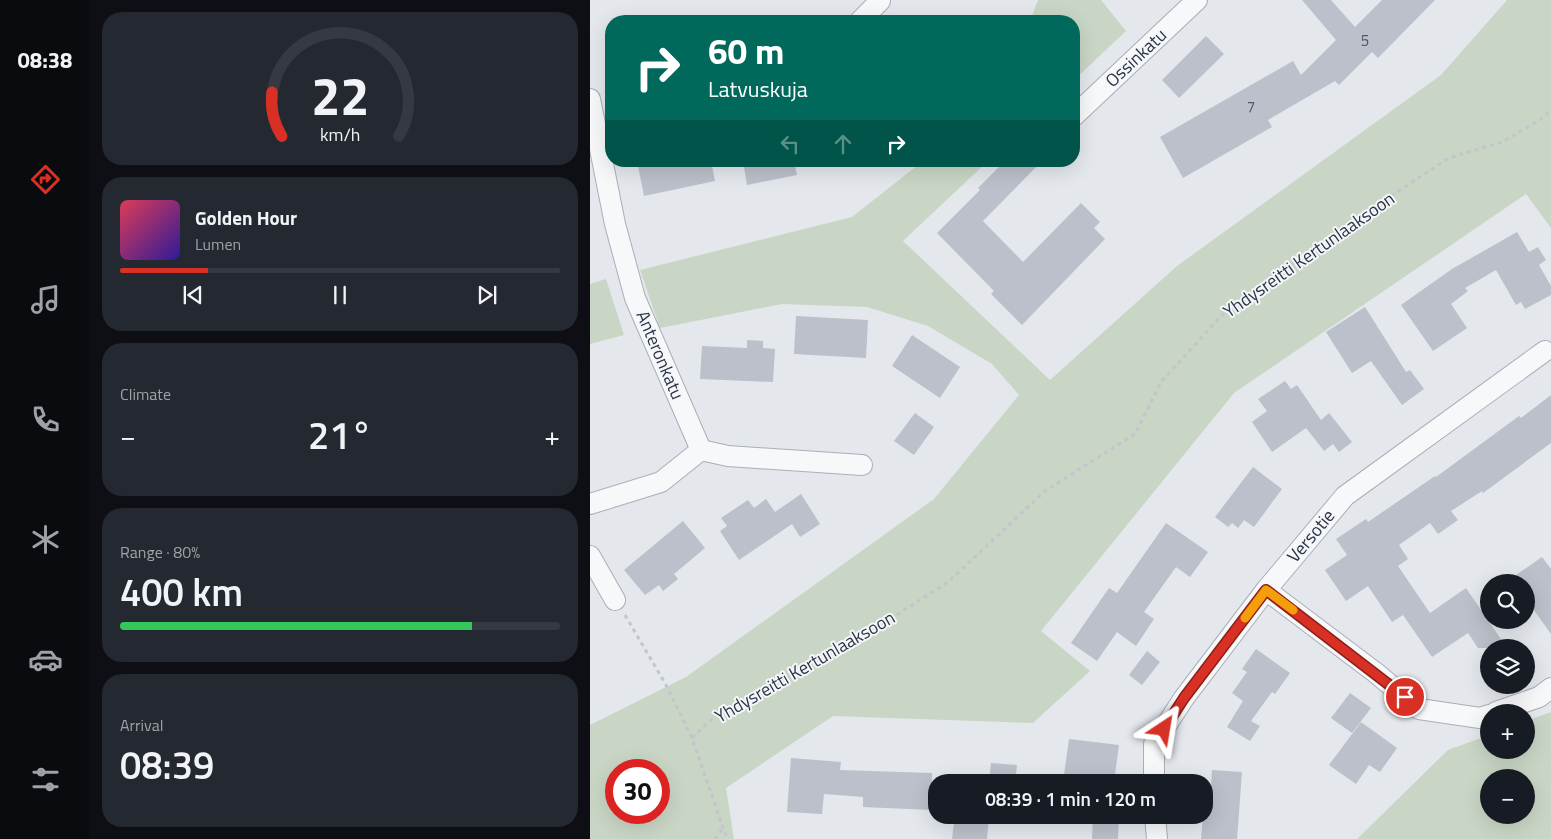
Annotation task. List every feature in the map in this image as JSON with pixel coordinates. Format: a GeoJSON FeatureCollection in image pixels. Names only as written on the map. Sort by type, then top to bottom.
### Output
{"type":"FeatureCollection","features":[{"type":"Feature","properties":{"kind":"street","name":"Ossinkatu"},"geometry":{"type":"LineString","coordinates":[[1080,110],[1197,0]]}},
{"type":"Feature","properties":{"kind":"street"},"geometry":{"type":"LineString","coordinates":[[866,15],[880,1]]}},
{"type":"Feature","properties":{"kind":"street","name":"Anteronkatu"},"geometry":{"type":"LineString","coordinates":[[590,99],[599,132],[605,166]]}},
{"type":"Feature","properties":{"kind":"street","name":"Anteronkatu"},"geometry":{"type":"LineString","coordinates":[[605,167],[615,224],[636,298],[701,450]]}},
{"type":"Feature","properties":{"kind":"street","name":"Versotie"},"geometry":{"type":"LineString","coordinates":[[1154,774],[1154,744],[1184,698],[1266,590],[1345,496],[1545,351]]}},
{"type":"Feature","properties":{"kind":"street"},"geometry":{"type":"LineString","coordinates":[[590,504],[661,482],[701,450],[728,456],[862,465]]}},
{"type":"Feature","properties":{"kind":"street"},"geometry":{"type":"LineString","coordinates":[[590,556],[615,600]]}},
{"type":"Feature","properties":{"kind":"street"},"geometry":{"type":"LineString","coordinates":[[1266,590],[1376,673],[1419,709],[1480,718]]}},
{"type":"Feature","properties":{"kind":"street"},"geometry":{"type":"LineString","coordinates":[[1519,704],[1539,697],[1551,688]]}},
{"type":"Feature","properties":{"kind":"street"},"geometry":{"type":"LineString","coordinates":[[1156,824],[1158,839]]}},
{"type":"Feature","properties":{"kind":"path","name":"Yhdysreitti Kertunlaaksoon"},"geometry":{"type":"LineString","coordinates":[[692,738],[715,716],[850,645],[948,582],[1044,490],[1135,434],[1161,382],[1222,315],[1342,228],[1449,158],[1502,142],[1540,120],[1551,110]]}},
{"type":"Feature","properties":{"kind":"path"},"geometry":{"type":"LineString","coordinates":[[615,600],[666,685],[692,738],[727,839]]}},
{"type":"Feature","properties":{"kind":"path"},"geometry":{"type":"LineString","coordinates":[[715,839],[723,828]]}},
{"type":"Feature","properties":{"kind":"green space"},"geometry":{"type":"Polygon","coordinates":[[[1038,0],[1101,0],[1126,31],[1080,74],[1080,15],[1032,15],[1038,0]]]}},
{"type":"Feature","properties":{"kind":"green space"},"geometry":{"type":"Polygon","coordinates":[[[1507,0],[1551,0],[1551,228],[1526,194],[1234,393],[1041,631],[1090,671],[1033,723],[833,716],[726,788],[734,839],[590,839],[590,725],[686,677],[934,499],[1019,395],[992,364],[928,326],[867,307],[782,304],[660,328],[640,270],[852,217],[915,167],[982,167],[903,241],[1050,380],[1177,266],[1441,75],[1507,0]]]}},
{"type":"Feature","properties":{"kind":"green space"},"geometry":{"type":"Polygon","coordinates":[[[606,279],[624,335],[590,344],[590,284],[606,279]]]}},
{"type":"Feature","properties":{"kind":"green space"},"geometry":{"type":"Polygon","coordinates":[[[1551,712],[1551,839],[1357,839],[1448,750],[1480,738],[1480,759],[1535,759],[1535,718],[1551,712]]]}},
{"type":"Feature","properties":{"kind":"building"},"geometry":{"type":"Polygon","coordinates":[[[1302,0],[1331,0],[1355,27],[1382,0],[1435,0],[1378,58],[1372,52],[1339,85],[1335,81],[1268,120],[1272,127],[1183,178],[1160,137],[1293,61],[1301,75],[1336,40],[1302,0]]]}},
{"type":"Feature","properties":{"kind":"building"},"geometry":{"type":"Polygon","coordinates":[[[1206,36],[1224,54],[1179,98],[1162,80],[1206,36]]]}},
{"type":"Feature","properties":{"kind":"building"},"geometry":{"type":"Polygon","coordinates":[[[638,167],[712,167],[715,181],[644,196],[638,167]]]}},
{"type":"Feature","properties":{"kind":"building"},"geometry":{"type":"Polygon","coordinates":[[[744,167],[795,167],[797,175],[747,185],[744,167]]]}},
{"type":"Feature","properties":{"kind":"building"},"geometry":{"type":"Polygon","coordinates":[[[999,167],[1036,167],[983,221],[1023,262],[1081,203],[1100,222],[1094,228],[1105,239],[1022,325],[991,294],[994,291],[937,233],[980,190],[978,188],[999,167]]]}},
{"type":"Feature","properties":{"kind":"building"},"geometry":{"type":"Polygon","coordinates":[[[1517,232],[1529,252],[1538,247],[1546,260],[1539,265],[1551,286],[1551,295],[1525,309],[1521,302],[1516,305],[1496,270],[1465,288],[1468,291],[1451,304],[1467,328],[1433,351],[1401,305],[1452,269],[1517,232]]]}},
{"type":"Feature","properties":{"kind":"building"},"geometry":{"type":"Polygon","coordinates":[[[1365,307],[1406,372],[1410,370],[1424,389],[1402,405],[1371,361],[1352,373],[1326,332],[1365,307]]]}},
{"type":"Feature","properties":{"kind":"building"},"geometry":{"type":"Polygon","coordinates":[[[796,316],[868,320],[866,358],[794,354],[796,316]]]}},
{"type":"Feature","properties":{"kind":"building"},"geometry":{"type":"Polygon","coordinates":[[[912,335],[960,367],[940,398],[892,366],[912,335]]]}},
{"type":"Feature","properties":{"kind":"building"},"geometry":{"type":"Polygon","coordinates":[[[747,340],[763,341],[763,348],[775,349],[773,382],[700,379],[702,346],[747,348],[747,340]]]}},
{"type":"Feature","properties":{"kind":"building"},"geometry":{"type":"Polygon","coordinates":[[[1285,381],[1291,389],[1297,385],[1321,420],[1329,413],[1352,442],[1339,452],[1333,444],[1324,451],[1306,428],[1272,452],[1252,422],[1267,411],[1258,399],[1285,381]]]}},
{"type":"Feature","properties":{"kind":"building"},"geometry":{"type":"Polygon","coordinates":[[[1551,395],[1551,443],[1483,493],[1482,491],[1451,511],[1458,520],[1438,534],[1430,523],[1399,545],[1408,559],[1398,566],[1430,613],[1466,588],[1480,608],[1480,629],[1494,629],[1501,639],[1480,639],[1480,648],[1478,648],[1468,633],[1432,657],[1403,615],[1392,622],[1368,586],[1346,601],[1325,570],[1347,555],[1336,539],[1366,519],[1368,522],[1436,477],[1519,416],[1521,418],[1551,395]]]}},
{"type":"Feature","properties":{"kind":"building"},"geometry":{"type":"Polygon","coordinates":[[[915,413],[934,427],[914,455],[894,441],[915,413]]]}},
{"type":"Feature","properties":{"kind":"building"},"geometry":{"type":"Polygon","coordinates":[[[1253,467],[1282,489],[1254,527],[1244,520],[1238,528],[1232,523],[1228,527],[1215,517],[1253,467]]]}},
{"type":"Feature","properties":{"kind":"building"},"geometry":{"type":"Polygon","coordinates":[[[801,494],[820,524],[800,537],[792,524],[739,560],[720,531],[727,526],[721,518],[748,500],[754,508],[766,499],[775,512],[801,494]]]}},
{"type":"Feature","properties":{"kind":"building"},"geometry":{"type":"Polygon","coordinates":[[[683,521],[705,548],[674,574],[678,579],[663,591],[659,585],[645,595],[624,570],[683,521]]]}},
{"type":"Feature","properties":{"kind":"building"},"geometry":{"type":"Polygon","coordinates":[[[1166,523],[1208,552],[1190,577],[1176,567],[1144,612],[1154,619],[1136,646],[1117,632],[1097,661],[1071,643],[1109,588],[1117,593],[1166,523]]]}},
{"type":"Feature","properties":{"kind":"building"},"geometry":{"type":"Polygon","coordinates":[[[1542,557],[1551,569],[1551,634],[1535,612],[1535,574],[1518,574],[1542,557]]]}},
{"type":"Feature","properties":{"kind":"building"},"geometry":{"type":"Polygon","coordinates":[[[1256,649],[1290,673],[1275,694],[1272,692],[1251,721],[1260,726],[1250,741],[1227,727],[1243,701],[1232,693],[1247,672],[1242,669],[1256,649]]]}},
{"type":"Feature","properties":{"kind":"building"},"geometry":{"type":"Polygon","coordinates":[[[1147,651],[1160,662],[1142,685],[1129,675],[1147,651]]]}},
{"type":"Feature","properties":{"kind":"building"},"geometry":{"type":"Polygon","coordinates":[[[1350,693],[1371,708],[1352,733],[1331,718],[1350,693]]]}},
{"type":"Feature","properties":{"kind":"building"},"geometry":{"type":"Polygon","coordinates":[[[1361,722],[1397,748],[1380,772],[1369,765],[1356,784],[1329,765],[1361,722]]]}},
{"type":"Feature","properties":{"kind":"building"},"geometry":{"type":"Polygon","coordinates":[[[1069,739],[1119,745],[1115,774],[1064,774],[1069,739]]]}},
{"type":"Feature","properties":{"kind":"building"},"geometry":{"type":"Polygon","coordinates":[[[791,758],[841,762],[840,770],[932,773],[928,774],[928,810],[863,807],[863,797],[824,794],[822,814],[787,812],[791,758]]]}},
{"type":"Feature","properties":{"kind":"building"},"geometry":{"type":"Polygon","coordinates":[[[991,763],[1017,765],[1016,774],[990,774],[991,763]]]}},
{"type":"Feature","properties":{"kind":"building"},"geometry":{"type":"Polygon","coordinates":[[[1212,770],[1242,772],[1237,839],[1201,839],[1202,824],[1213,824],[1212,770]]]}},
{"type":"Feature","properties":{"kind":"building"},"geometry":{"type":"Polygon","coordinates":[[[954,824],[988,824],[987,839],[952,839],[954,824]]]}},
{"type":"Feature","properties":{"kind":"building"},"geometry":{"type":"Polygon","coordinates":[[[1093,824],[1119,824],[1118,839],[1092,839],[1093,824]]]}},
{"type":"Feature","properties":{"kind":"slow traffic"},"geometry":{"type":"LineString","coordinates":[[1245,618],[1266,590],[1293,610]]}},
{"type":"Feature","properties":{"kind":"route"},"geometry":{"type":"LineString","coordinates":[[1164,729],[1184,698],[1266,590],[1405,697]]}}]}
